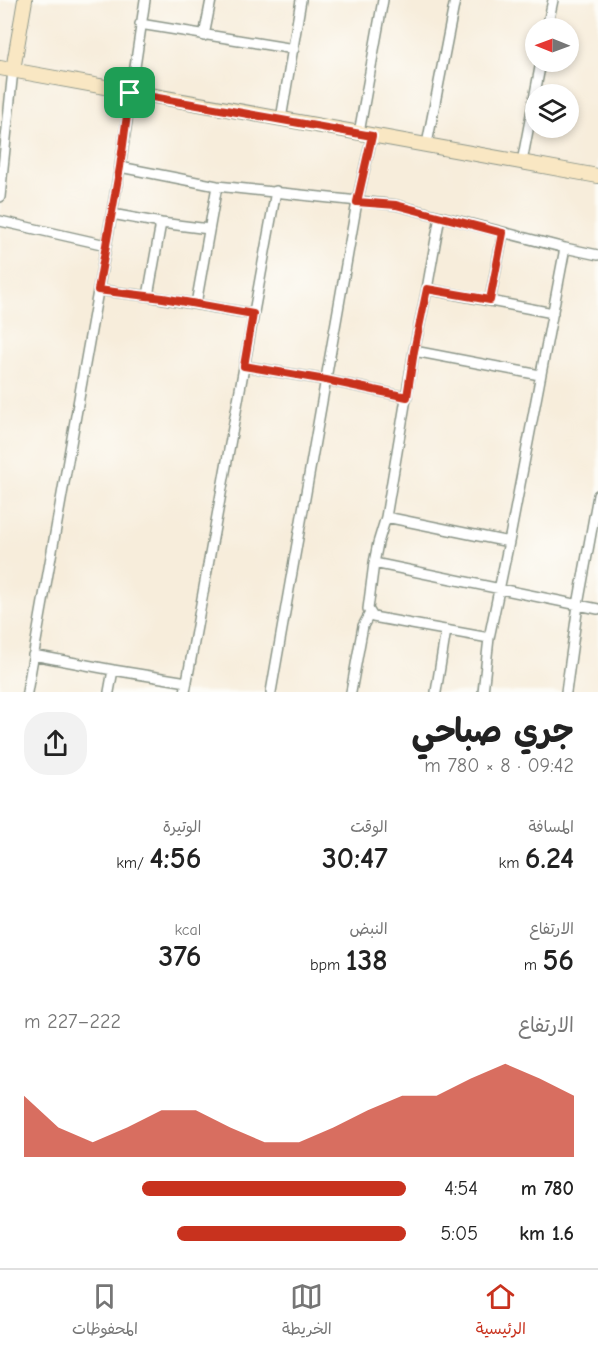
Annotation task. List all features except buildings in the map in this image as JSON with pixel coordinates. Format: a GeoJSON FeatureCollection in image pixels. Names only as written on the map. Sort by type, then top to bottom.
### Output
{"type":"FeatureCollection","features":[{"type":"Feature","properties":{"kind":"street"},"geometry":{"type":"LineString","coordinates":[[0,197],[6,69],[25,0]]}},
{"type":"Feature","properties":{"kind":"street"},"geometry":{"type":"LineString","coordinates":[[27,692],[112,214],[145,0]]}},
{"type":"Feature","properties":{"kind":"street"},"geometry":{"type":"LineString","coordinates":[[204,36],[211,0]]}},
{"type":"Feature","properties":{"kind":"street"},"geometry":{"type":"LineString","coordinates":[[281,119],[301,0]]}},
{"type":"Feature","properties":{"kind":"street"},"geometry":{"type":"LineString","coordinates":[[271,692],[357,202],[383,0]]}},
{"type":"Feature","properties":{"kind":"street"},"geometry":{"type":"LineString","coordinates":[[427,144],[456,0]]}},
{"type":"Feature","properties":{"kind":"street"},"geometry":{"type":"LineString","coordinates":[[549,18],[553,0]]}},
{"type":"Feature","properties":{"kind":"street"},"geometry":{"type":"LineString","coordinates":[[140,24],[294,49]]}},
{"type":"Feature","properties":{"kind":"street"},"geometry":{"type":"LineString","coordinates":[[6,69],[598,175]]}},
{"type":"Feature","properties":{"kind":"street"},"geometry":{"type":"LineString","coordinates":[[522,162],[539,72]]}},
{"type":"Feature","properties":{"kind":"street"},"geometry":{"type":"LineString","coordinates":[[120,167],[217,186],[396,205],[598,255]]}},
{"type":"Feature","properties":{"kind":"street"},"geometry":{"type":"LineString","coordinates":[[196,304],[217,186]]}},
{"type":"Feature","properties":{"kind":"street"},"geometry":{"type":"LineString","coordinates":[[33,655],[186,687],[276,191]]}},
{"type":"Feature","properties":{"kind":"street"},"geometry":{"type":"LineString","coordinates":[[112,214],[208,229]]}},
{"type":"Feature","properties":{"kind":"street"},"geometry":{"type":"LineString","coordinates":[[351,692],[363,626],[370,613],[369,595],[374,563],[386,517],[440,216]]}},
{"type":"Feature","properties":{"kind":"street"},"geometry":{"type":"LineString","coordinates":[[0,221],[106,244]]}},
{"type":"Feature","properties":{"kind":"street"},"geometry":{"type":"LineString","coordinates":[[148,296],[161,223]]}},
{"type":"Feature","properties":{"kind":"street"},"geometry":{"type":"LineString","coordinates":[[490,300],[503,233]]}},
{"type":"Feature","properties":{"kind":"street"},"geometry":{"type":"LineString","coordinates":[[483,692],[489,638],[498,589],[510,542],[565,248]]}},
{"type":"Feature","properties":{"kind":"street"},"geometry":{"type":"LineString","coordinates":[[427,289],[553,313]]}},
{"type":"Feature","properties":{"kind":"street"},"geometry":{"type":"LineString","coordinates":[[98,290],[253,314]]}},
{"type":"Feature","properties":{"kind":"street"},"geometry":{"type":"LineString","coordinates":[[414,351],[540,375]]}},
{"type":"Feature","properties":{"kind":"street"},"geometry":{"type":"LineString","coordinates":[[244,366],[407,397]]}},
{"type":"Feature","properties":{"kind":"street"},"geometry":{"type":"LineString","coordinates":[[566,692],[578,605],[598,495]]}},
{"type":"Feature","properties":{"kind":"street"},"geometry":{"type":"LineString","coordinates":[[386,517],[510,542]]}},
{"type":"Feature","properties":{"kind":"street"},"geometry":{"type":"LineString","coordinates":[[374,563],[598,609]]}},
{"type":"Feature","properties":{"kind":"street"},"geometry":{"type":"LineString","coordinates":[[370,613],[376,619],[489,638]]}},
{"type":"Feature","properties":{"kind":"street"},"geometry":{"type":"LineString","coordinates":[[436,692],[446,630]]}},
{"type":"Feature","properties":{"kind":"street"},"geometry":{"type":"LineString","coordinates":[[109,692],[113,670]]}},
{"type":"Feature","properties":{"kind":"route"},"geometry":{"type":"LineString","coordinates":[[130,93],[372,136],[357,202],[396,205],[503,233],[490,300],[427,289],[407,397],[244,366],[253,314],[163,298],[98,290],[120,167],[130,93]]}}]}
